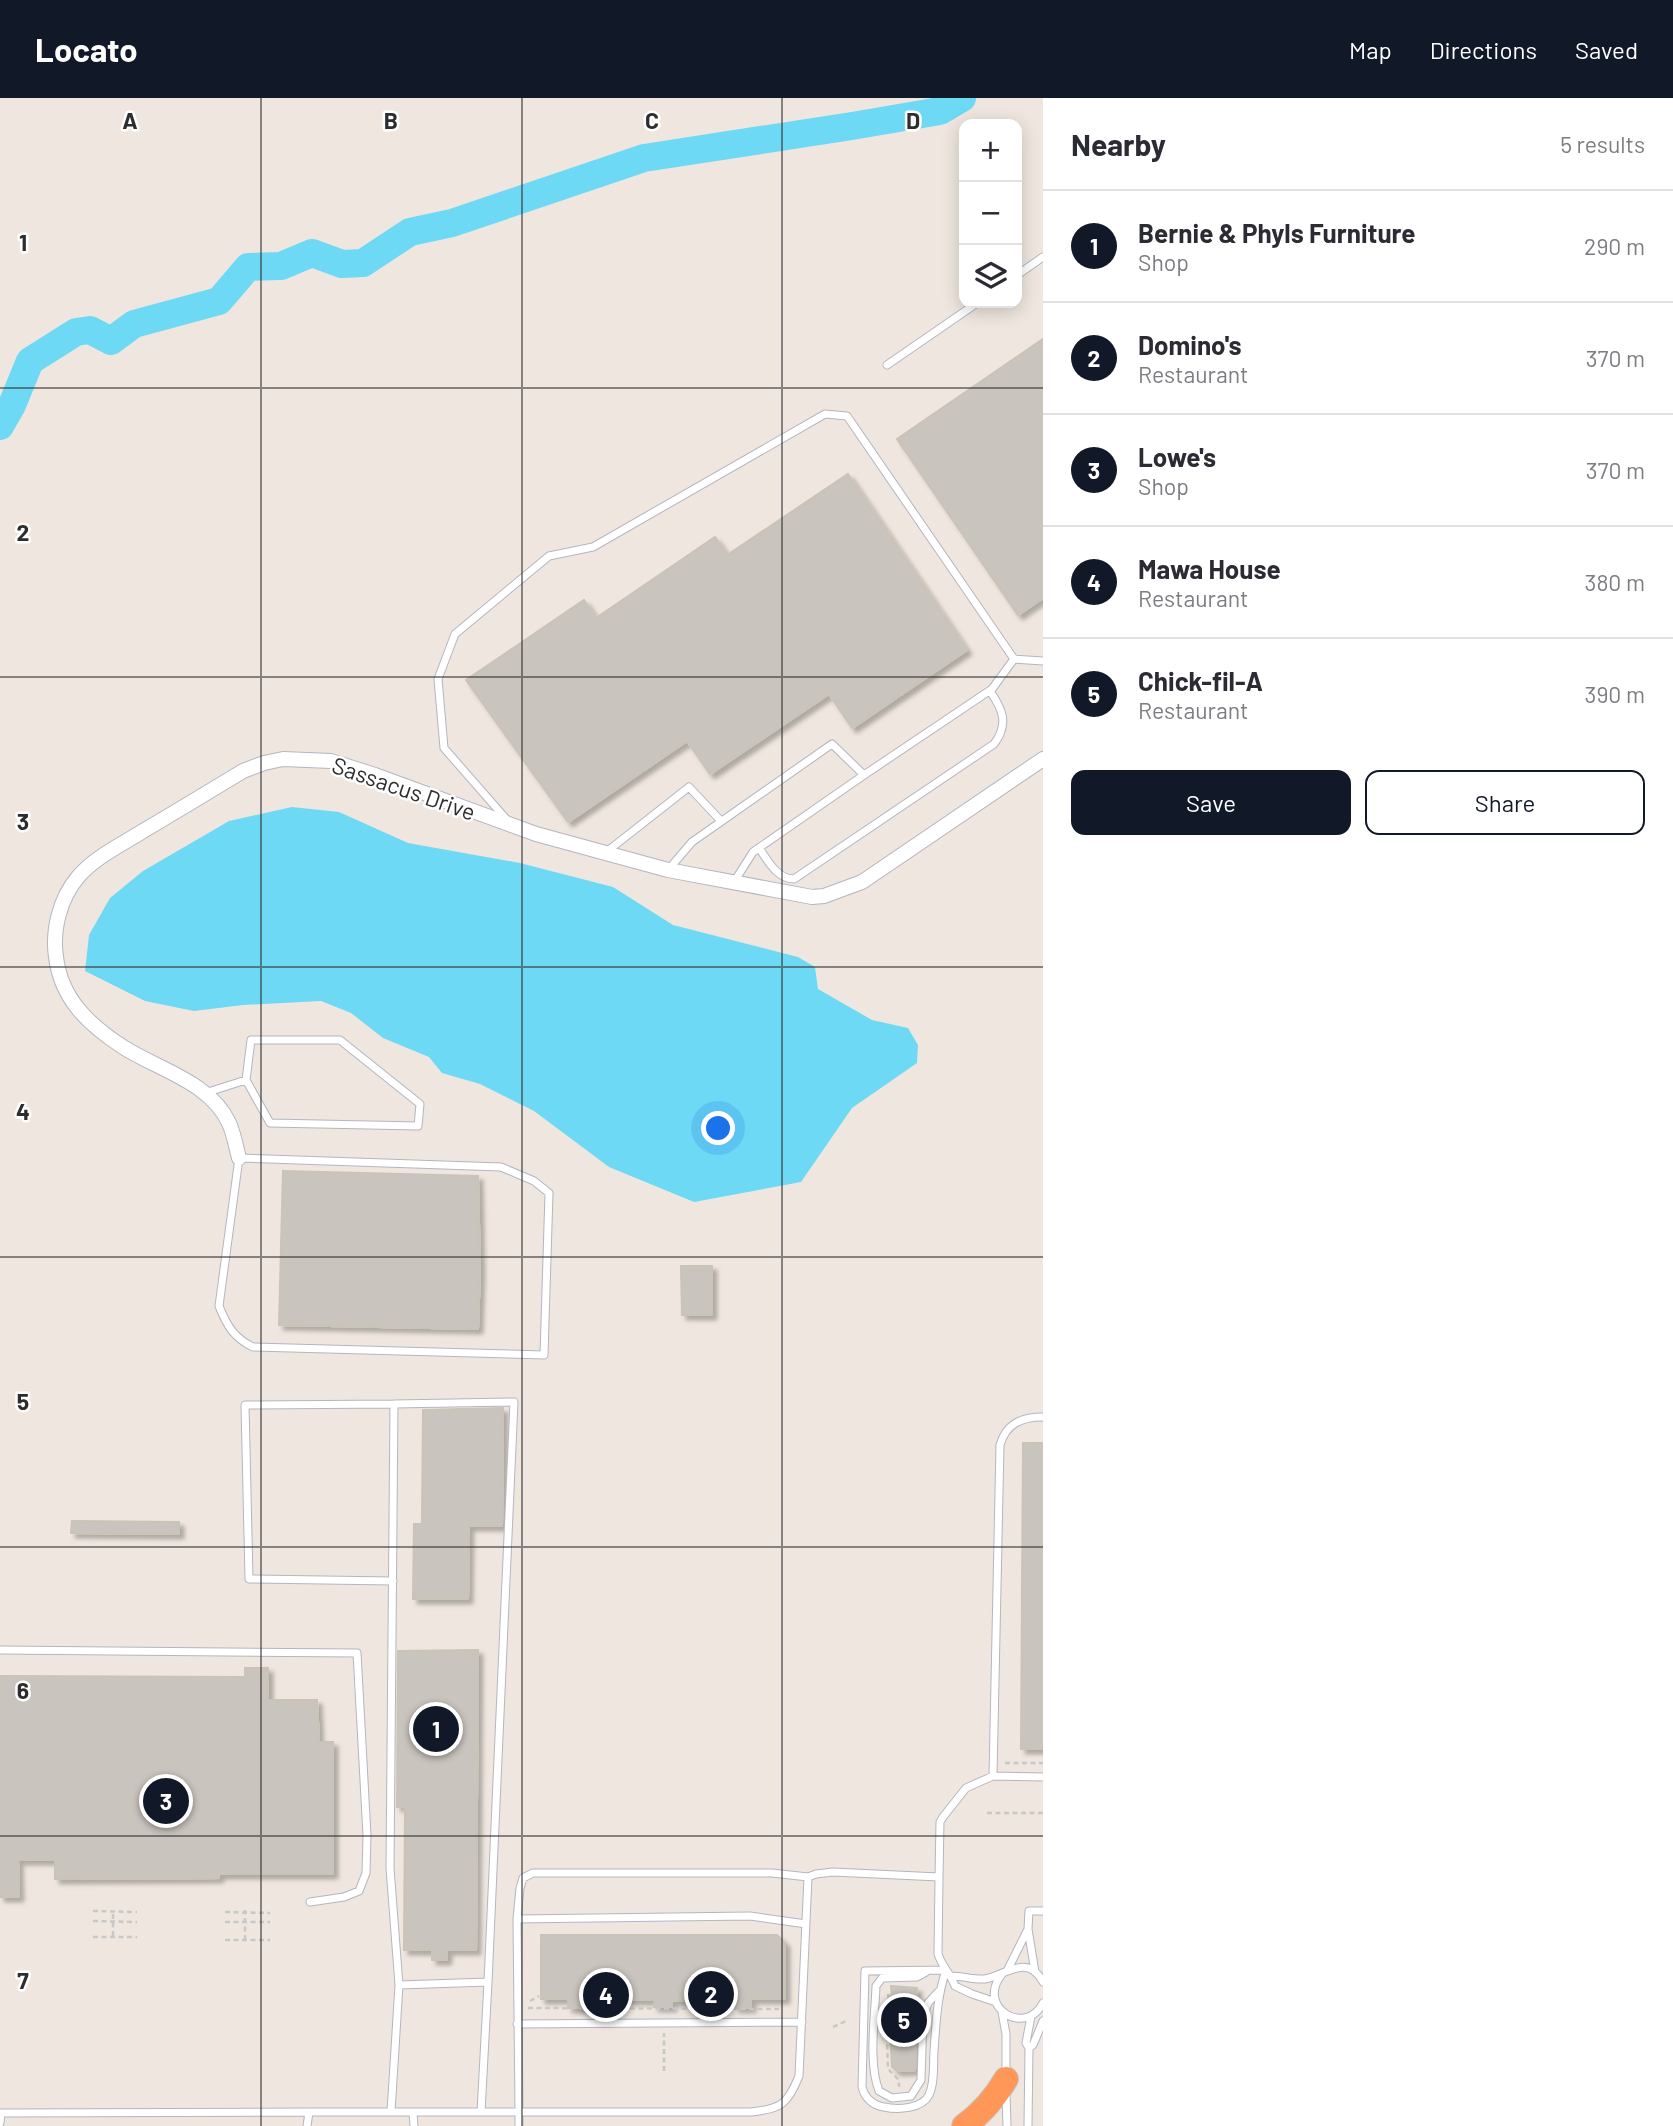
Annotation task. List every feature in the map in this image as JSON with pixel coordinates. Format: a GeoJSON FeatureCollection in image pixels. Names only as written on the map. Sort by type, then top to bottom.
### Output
{"type":"FeatureCollection","features":[{"type":"Feature","properties":{"kind":"highway"},"geometry":{"type":"LineString","coordinates":[[964,2126],[987,2107],[1006,2079]]}},
{"type":"Feature","properties":{"kind":"street","name":"Sassacus Drive"},"geometry":{"type":"LineString","coordinates":[[239,1158],[230,1125],[215,1102],[185,1080],[125,1048],[80,1012],[65,990],[56,957],[56,928],[67,894],[89,867],[112,850],[243,771],[283,759],[321,760],[346,765],[513,827],[605,854],[733,883],[820,897],[862,882],[1043,759]]}},
{"type":"Feature","properties":{"kind":"lane"},"geometry":{"type":"LineString","coordinates":[[1022,272],[1043,257]]}},
{"type":"Feature","properties":{"kind":"lane"},"geometry":{"type":"LineString","coordinates":[[887,365],[970,308]]}},
{"type":"Feature","properties":{"kind":"lane"},"geometry":{"type":"LineString","coordinates":[[513,827],[444,748],[438,679],[455,634],[549,556],[593,547],[825,414],[847,416],[1014,659]]}},
{"type":"Feature","properties":{"kind":"lane"},"geometry":{"type":"LineString","coordinates":[[1014,659],[1043,661]]}},
{"type":"Feature","properties":{"kind":"lane"},"geometry":{"type":"LineString","coordinates":[[733,883],[753,852],[990,691],[1014,659]]}},
{"type":"Feature","properties":{"kind":"lane"},"geometry":{"type":"LineString","coordinates":[[759,848],[776,871],[788,879],[794,879],[911,801],[994,744],[1005,719],[990,691]]}},
{"type":"Feature","properties":{"kind":"lane"},"geometry":{"type":"LineString","coordinates":[[668,870],[692,842],[832,744],[864,775]]}},
{"type":"Feature","properties":{"kind":"lane"},"geometry":{"type":"LineString","coordinates":[[605,854],[689,787],[721,821]]}},
{"type":"Feature","properties":{"kind":"lane"},"geometry":{"type":"LineString","coordinates":[[251,1040],[340,1040],[420,1104],[418,1126],[270,1123],[246,1080],[251,1040]]}},
{"type":"Feature","properties":{"kind":"lane"},"geometry":{"type":"LineString","coordinates":[[204,1093],[246,1080]]}},
{"type":"Feature","properties":{"kind":"lane"},"geometry":{"type":"LineString","coordinates":[[239,1158],[501,1167],[534,1181],[549,1193],[544,1355],[253,1347],[242,1342],[226,1324],[219,1306],[239,1158]]}},
{"type":"Feature","properties":{"kind":"lane"},"geometry":{"type":"LineString","coordinates":[[393,1581],[249,1579],[245,1405],[514,1402],[481,2112]]}},
{"type":"Feature","properties":{"kind":"lane"},"geometry":{"type":"LineString","coordinates":[[391,2112],[399,1984],[390,1868],[394,1404]]}},
{"type":"Feature","properties":{"kind":"lane"},"geometry":{"type":"LineString","coordinates":[[993,1776],[1000,1445],[1004,1432],[1012,1425],[1031,1417],[1043,1417]]}},
{"type":"Feature","properties":{"kind":"lane"},"geometry":{"type":"LineString","coordinates":[[0,1650],[357,1653],[367,1835],[366,1873],[359,1891],[344,1897],[310,1902]]}},
{"type":"Feature","properties":{"kind":"lane"},"geometry":{"type":"LineString","coordinates":[[996,2002],[955,1986],[938,1954],[940,1822],[966,1788],[993,1776],[1043,1777]]}},
{"type":"Feature","properties":{"kind":"lane"},"geometry":{"type":"LineString","coordinates":[[519,2126],[517,1919],[523,1878],[533,1873],[772,1872],[807,1877],[833,1872],[939,1877]]}},
{"type":"Feature","properties":{"kind":"lane"},"geometry":{"type":"LineString","coordinates":[[4,2126],[0,2122],[0,2113],[772,2110],[785,2103],[799,2076],[807,1877]]}},
{"type":"Feature","properties":{"kind":"lane"},"geometry":{"type":"LineString","coordinates":[[1043,1911],[1029,1911],[1028,1929],[1043,1982]]}},
{"type":"Feature","properties":{"kind":"lane"},"geometry":{"type":"LineString","coordinates":[[517,1919],[750,1916],[806,1924]]}},
{"type":"Feature","properties":{"kind":"lane"},"geometry":{"type":"LineString","coordinates":[[1007,2126],[1006,2034],[994,1988],[1028,1929]]}},
{"type":"Feature","properties":{"kind":"lane"},"geometry":{"type":"LineString","coordinates":[[940,1990],[929,2094],[924,2101],[913,2106],[884,2107],[872,2103],[864,2095],[862,2087],[865,1971],[930,1971],[975,1979],[1019,1967],[1039,1974]]}},
{"type":"Feature","properties":{"kind":"lane"},"geometry":{"type":"LineString","coordinates":[[930,1971],[917,1977],[882,1978],[876,1986],[875,2081],[879,2091],[892,2098],[911,2096],[921,2080],[923,2018],[928,2003],[940,1990],[949,1973]]}},
{"type":"Feature","properties":{"kind":"lane"},"geometry":{"type":"LineString","coordinates":[[399,1984],[488,1982]]}},
{"type":"Feature","properties":{"kind":"lane"},"geometry":{"type":"LineString","coordinates":[[1002,2012],[1018,2019],[1031,2015],[1042,2007]]}},
{"type":"Feature","properties":{"kind":"lane"},"geometry":{"type":"LineString","coordinates":[[1028,2126],[1029,2048],[1026,2043],[1031,2015]]}},
{"type":"Feature","properties":{"kind":"lane"},"geometry":{"type":"LineString","coordinates":[[1029,2048],[1033,2045],[1043,2021]]}},
{"type":"Feature","properties":{"kind":"lane"},"geometry":{"type":"LineString","coordinates":[[517,2024],[802,2022]]}},
{"type":"Feature","properties":{"kind":"lane"},"geometry":{"type":"LineString","coordinates":[[309,2112],[309,2125]]}},
{"type":"Feature","properties":{"kind":"lane"},"geometry":{"type":"LineString","coordinates":[[413,2112],[414,2126]]}},
{"type":"Feature","properties":{"kind":"path"},"geometry":{"type":"LineString","coordinates":[[1005,1763],[1043,1763]]}},
{"type":"Feature","properties":{"kind":"path"},"geometry":{"type":"LineString","coordinates":[[987,1813],[1043,1813]]}},
{"type":"Feature","properties":{"kind":"path"},"geometry":{"type":"LineString","coordinates":[[93,1911],[137,1912]]}},
{"type":"Feature","properties":{"kind":"path"},"geometry":{"type":"LineString","coordinates":[[113,1912],[113,1937]]}},
{"type":"Feature","properties":{"kind":"path"},"geometry":{"type":"LineString","coordinates":[[225,1912],[270,1913]]}},
{"type":"Feature","properties":{"kind":"path"},"geometry":{"type":"LineString","coordinates":[[245,1912],[245,1940]]}},
{"type":"Feature","properties":{"kind":"path"},"geometry":{"type":"LineString","coordinates":[[93,1921],[137,1922]]}},
{"type":"Feature","properties":{"kind":"path"},"geometry":{"type":"LineString","coordinates":[[225,1922],[270,1922]]}},
{"type":"Feature","properties":{"kind":"path"},"geometry":{"type":"LineString","coordinates":[[93,1937],[137,1937]]}},
{"type":"Feature","properties":{"kind":"path"},"geometry":{"type":"LineString","coordinates":[[225,1940],[270,1940]]}},
{"type":"Feature","properties":{"kind":"path"},"geometry":{"type":"LineString","coordinates":[[539,1996],[532,1997],[526,2006],[529,2009],[779,2009]]}},
{"type":"Feature","properties":{"kind":"path"},"geometry":{"type":"LineString","coordinates":[[833,2027],[848,2020]]}},
{"type":"Feature","properties":{"kind":"path"},"geometry":{"type":"LineString","coordinates":[[664,2022],[664,2071]]}},
{"type":"Feature","properties":{"kind":"path"},"geometry":{"type":"LineString","coordinates":[[881,2030],[881,2038],[887,2038],[888,2069],[899,2080],[899,2097]]}},
{"type":"Feature","properties":{"kind":"water"},"geometry":{"type":"Polygon","coordinates":[[[292,807],[339,812],[408,843],[520,863],[613,887],[673,925],[798,957],[815,967],[818,989],[872,1020],[908,1028],[918,1045],[917,1063],[852,1108],[801,1182],[694,1202],[609,1167],[534,1111],[480,1084],[442,1073],[429,1057],[383,1038],[351,1013],[321,1001],[243,1005],[194,1011],[145,1001],[85,971],[89,935],[110,898],[143,871],[229,821],[292,807]]]}},
{"type":"Feature","properties":{"kind":"building"},"geometry":{"type":"Polygon","coordinates":[[[1043,339],[1043,598],[1018,615],[897,439],[1043,339]]]}},
{"type":"Feature","properties":{"kind":"building"},"geometry":{"type":"Polygon","coordinates":[[[848,474],[967,650],[852,728],[829,694],[710,774],[687,741],[568,822],[466,680],[584,600],[596,618],[715,537],[727,555],[848,474]]]}},
{"type":"Feature","properties":{"kind":"building"},"geometry":{"type":"Polygon","coordinates":[[[283,1171],[478,1176],[478,1329],[279,1325],[283,1171]]]}},
{"type":"Feature","properties":{"kind":"building"},"geometry":{"type":"Polygon","coordinates":[[[681,1266],[712,1266],[712,1315],[682,1315],[681,1266]]]}},
{"type":"Feature","properties":{"kind":"building"},"geometry":{"type":"Polygon","coordinates":[[[503,1408],[502,1526],[469,1526],[468,1599],[413,1599],[414,1524],[422,1524],[423,1410],[503,1408]]]}},
{"type":"Feature","properties":{"kind":"building"},"geometry":{"type":"Polygon","coordinates":[[[1023,1443],[1043,1443],[1043,1749],[1021,1749],[1023,1443]]]}},
{"type":"Feature","properties":{"kind":"building"},"geometry":{"type":"Polygon","coordinates":[[[72,1521],[179,1522],[179,1534],[71,1533],[72,1521]]]}},
{"type":"Feature","properties":{"kind":"building"},"geometry":{"type":"Polygon","coordinates":[[[478,1650],[476,1950],[447,1950],[447,1960],[432,1960],[432,1950],[404,1950],[405,1807],[397,1807],[398,1651],[478,1650]]]}},
{"type":"Feature","properties":{"kind":"building"},"geometry":{"type":"Polygon","coordinates":[[[245,1668],[268,1668],[268,1700],[317,1700],[319,1742],[333,1742],[333,1874],[55,1879],[55,1860],[18,1860],[19,1897],[0,1897],[0,1676],[245,1677],[245,1668]]]}},
{"type":"Feature","properties":{"kind":"building"},"geometry":{"type":"Polygon","coordinates":[[[541,1935],[777,1935],[785,1943],[785,1999],[751,1999],[751,2008],[735,2008],[735,2001],[672,2001],[672,2007],[654,2007],[654,2000],[585,2000],[585,2008],[568,2008],[568,1999],[541,1999],[541,1935]]]}},
{"type":"Feature","properties":{"kind":"building"},"geometry":{"type":"Polygon","coordinates":[[[891,1986],[917,1988],[916,1998],[921,1998],[917,2018],[915,2070],[897,2071],[892,2067],[888,1995],[892,1996],[891,1986]]]}},
{"type":"Feature","properties":{"kind":"waterway"},"geometry":{"type":"LineString","coordinates":[[0,426],[30,361],[76,332],[90,330],[111,341],[134,324],[219,301],[248,267],[281,266],[312,253],[342,264],[363,263],[410,232],[452,223],[644,158],[940,111],[962,98]]}},
{"type":"Feature","properties":{"kind":"place","name":"Bernie & Phyls Furniture"},"geometry":{"type":"Point","coordinates":[436,1729]}},
{"type":"Feature","properties":{"kind":"place","name":"Lowe's"},"geometry":{"type":"Point","coordinates":[166,1801]}},
{"type":"Feature","properties":{"kind":"place","name":"Domino's"},"geometry":{"type":"Point","coordinates":[711,1994]}},
{"type":"Feature","properties":{"kind":"place","name":"Mawa House"},"geometry":{"type":"Point","coordinates":[606,1995]}},
{"type":"Feature","properties":{"kind":"place","name":"Chick-fil-A"},"geometry":{"type":"Point","coordinates":[904,2020]}}]}
